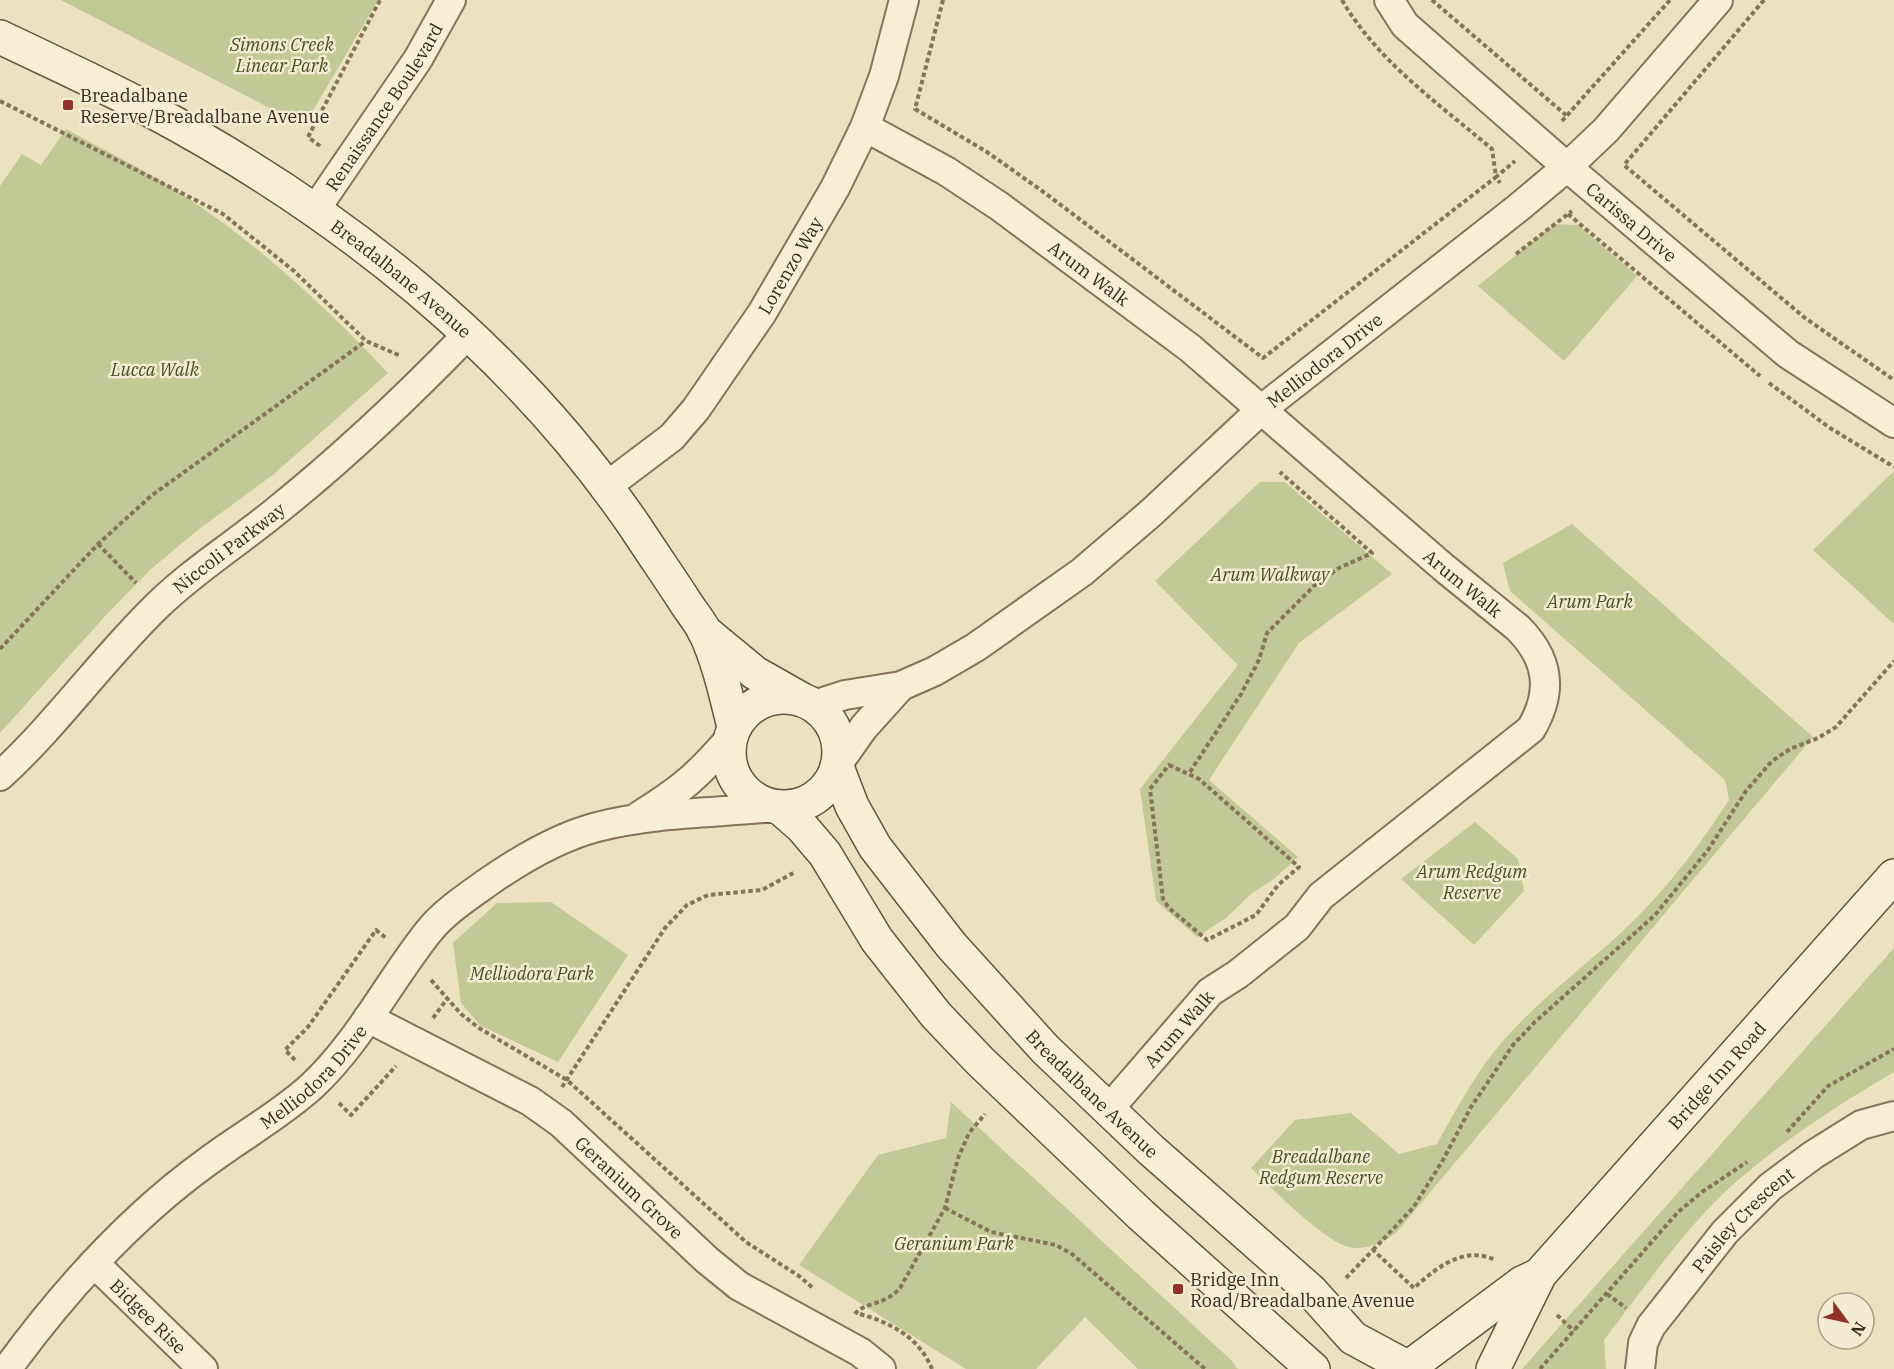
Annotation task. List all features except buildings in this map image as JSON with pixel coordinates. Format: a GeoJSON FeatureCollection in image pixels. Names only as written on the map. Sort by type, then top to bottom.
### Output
{"type":"FeatureCollection","features":[{"type":"Feature","properties":{"kind":"street","name":"Renaissance Boulevard"},"geometry":{"type":"LineString","coordinates":[[315,210],[418,59],[451,0]]}},
{"type":"Feature","properties":{"kind":"street","name":"Lorenzo Way"},"geometry":{"type":"LineString","coordinates":[[607,486],[672,437],[696,409],[762,313],[800,250],[865,127],[884,76],[904,0]]}},
{"type":"Feature","properties":{"kind":"street","name":"Carissa Drive"},"geometry":{"type":"LineString","coordinates":[[1389,0],[1405,24],[1567,167],[1788,354],[1894,423]]}},
{"type":"Feature","properties":{"kind":"street","name":"Melliodora Drive"},"geometry":{"type":"LineString","coordinates":[[809,703],[901,686],[976,647],[1083,572],[1152,512],[1262,409],[1567,167],[1606,130],[1718,0]]}},
{"type":"Feature","properties":{"kind":"street","name":"Breadalbane Avenue"},"geometry":{"type":"LineString","coordinates":[[0,37],[151,111],[246,165],[315,210],[411,284],[469,333],[565,433],[607,486],[704,632],[724,686],[732,732]]}},
{"type":"Feature","properties":{"kind":"street","name":"Arum Walk"},"geometry":{"type":"LineString","coordinates":[[865,127],[945,171],[999,206],[1190,348],[1532,642],[1545,678],[1545,697],[1531,729],[1321,896],[1297,927],[1238,974],[1210,992],[1108,1110]]}},
{"type":"Feature","properties":{"kind":"street","name":"Niccoli Parkway"},"geometry":{"type":"LineString","coordinates":[[0,776],[41,735],[158,605],[220,551],[272,515],[334,464],[427,377],[469,333]]}},
{"type":"Feature","properties":{"kind":"street","name":"Breadalbane Avenue"},"geometry":{"type":"LineString","coordinates":[[704,632],[756,673],[809,703]]}},
{"type":"Feature","properties":{"kind":"street","name":"Melliodora Drive"},"geometry":{"type":"LineString","coordinates":[[837,766],[864,727],[901,686]]}},
{"type":"Feature","properties":{"kind":"street"},"geometry":{"type":"LineString","coordinates":[[788,697],[809,703],[826,717],[835,731],[839,748],[837,766],[829,785],[815,798],[797,806],[777,807],[758,801],[743,789],[732,774],[729,755],[732,732],[744,714],[765,700],[788,697]]}},
{"type":"Feature","properties":{"kind":"street","name":"Melliodora Drive"},"geometry":{"type":"LineString","coordinates":[[634,819],[684,787],[704,769],[732,732]]}},
{"type":"Feature","properties":{"kind":"street","name":"Breadalbane Avenue"},"geometry":{"type":"LineString","coordinates":[[837,766],[852,806],[867,833],[906,888],[996,996],[1108,1110],[1311,1291],[1353,1338],[1412,1367]]}},
{"type":"Feature","properties":{"kind":"street","name":"Melliodora Drive"},"geometry":{"type":"LineString","coordinates":[[7,1369],[48,1314],[94,1263],[159,1200],[311,1087],[344,1052],[432,927],[470,894],[510,867],[550,845],[595,828],[634,819],[777,807]]}},
{"type":"Feature","properties":{"kind":"street"},"geometry":{"type":"LineString","coordinates":[[777,807],[802,828],[825,854],[861,917],[936,1015],[1007,1089],[1141,1215],[1313,1369]]}},
{"type":"Feature","properties":{"kind":"street","name":"Bridge Inn Road"},"geometry":{"type":"LineString","coordinates":[[1412,1367],[1531,1283],[1894,876]]}},
{"type":"Feature","properties":{"kind":"street","name":"Geranium Grove"},"geometry":{"type":"LineString","coordinates":[[368,1018],[530,1101],[547,1113],[707,1260],[739,1286],[860,1352],[881,1369]]}},
{"type":"Feature","properties":{"kind":"street","name":"Paisley Crescent"},"geometry":{"type":"LineString","coordinates":[[1640,1369],[1642,1343],[1651,1326],[1725,1232],[1770,1187],[1813,1155],[1861,1125],[1894,1116]]}},
{"type":"Feature","properties":{"kind":"street","name":"Bidgee Rise"},"geometry":{"type":"LineString","coordinates":[[94,1263],[203,1369]]}},
{"type":"Feature","properties":{"kind":"street","name":"Bridge Inn Road"},"geometry":{"type":"LineString","coordinates":[[1493,1369],[1531,1283]]}},
{"type":"Feature","properties":{"kind":"path"},"geometry":{"type":"LineString","coordinates":[[308,137],[380,0]]}},
{"type":"Feature","properties":{"kind":"path"},"geometry":{"type":"LineString","coordinates":[[943,0],[915,109],[987,152],[1045,193],[1263,358],[1496,177],[1540,236]]}},
{"type":"Feature","properties":{"kind":"path"},"geometry":{"type":"LineString","coordinates":[[1432,0],[1567,116]]}},
{"type":"Feature","properties":{"kind":"path"},"geometry":{"type":"LineString","coordinates":[[1764,0],[1624,165],[1805,318],[1894,380]]}},
{"type":"Feature","properties":{"kind":"path"},"geometry":{"type":"LineString","coordinates":[[0,101],[223,214],[294,271],[366,340],[406,358],[427,377]]}},
{"type":"Feature","properties":{"kind":"path"},"geometry":{"type":"LineString","coordinates":[[0,649],[98,544],[151,496],[366,340]]}},
{"type":"Feature","properties":{"kind":"path"},"geometry":{"type":"LineString","coordinates":[[1190,772],[1241,694],[1259,660],[1267,633],[1315,585],[1340,568],[1372,553],[1279,471]]}},
{"type":"Feature","properties":{"kind":"path"},"geometry":{"type":"LineString","coordinates":[[98,544],[158,605]]}},
{"type":"Feature","properties":{"kind":"path"},"geometry":{"type":"LineString","coordinates":[[1322,1306],[1354,1268],[1413,1208],[1443,1160],[1471,1107],[1513,1045],[1535,1022],[1655,915],[1708,850],[1746,791],[1772,761],[1790,749],[1818,738],[1836,727],[1894,661]]}},
{"type":"Feature","properties":{"kind":"path"},"geometry":{"type":"LineString","coordinates":[[1169,765],[1190,772],[1299,867],[1278,885],[1256,915],[1207,940],[1169,908],[1163,899],[1150,789],[1169,765]]}},
{"type":"Feature","properties":{"kind":"path"},"geometry":{"type":"LineString","coordinates":[[547,1113],[665,928],[687,905],[708,895],[762,890],[825,854]]}},
{"type":"Feature","properties":{"kind":"path"},"geometry":{"type":"LineString","coordinates":[[1780,1139],[1828,1086],[1894,1049]]}},
{"type":"Feature","properties":{"kind":"path"},"geometry":{"type":"LineString","coordinates":[[932,1369],[921,1349],[896,1326],[855,1312],[860,1308],[881,1304],[900,1288],[945,1208],[958,1158],[969,1133],[1007,1089]]}},
{"type":"Feature","properties":{"kind":"path"},"geometry":{"type":"LineString","coordinates":[[1540,1369],[1678,1212],[1702,1192],[1756,1156]]}},
{"type":"Feature","properties":{"kind":"path"},"geometry":{"type":"LineString","coordinates":[[945,1208],[991,1232],[1056,1245],[1072,1254],[1205,1369]]}},
{"type":"Feature","properties":{"kind":"path"},"geometry":{"type":"LineString","coordinates":[[1374,1250],[1414,1288],[1436,1268],[1462,1257],[1479,1254],[1494,1259],[1531,1283],[1574,1331]]}},
{"type":"Feature","properties":{"kind":"green space","name":"Simons Creek Linear Park"},"geometry":{"type":"Polygon","coordinates":[[[61,0],[378,0],[311,114],[285,116],[61,0]]]}},
{"type":"Feature","properties":{"kind":"green space","name":"Lucca Walk"},"geometry":{"type":"Polygon","coordinates":[[[66,129],[176,190],[241,237],[303,289],[388,373],[274,474],[199,529],[151,569],[106,615],[0,733],[0,186],[22,154],[41,165],[66,129]]]}},
{"type":"Feature","properties":{"kind":"green space"},"geometry":{"type":"Polygon","coordinates":[[[1554,224],[1578,225],[1637,276],[1564,361],[1478,286],[1554,224]]]}},
{"type":"Feature","properties":{"kind":"green space"},"geometry":{"type":"Polygon","coordinates":[[[1894,471],[1894,624],[1813,550],[1894,471]]]}},
{"type":"Feature","properties":{"kind":"green space","name":"Arum Walkway"},"geometry":{"type":"Polygon","coordinates":[[[1260,482],[1285,482],[1392,574],[1299,643],[1209,780],[1298,857],[1274,879],[1252,893],[1226,918],[1197,937],[1156,901],[1140,789],[1238,665],[1155,581],[1260,482]]]}},
{"type":"Feature","properties":{"kind":"green space","name":"Arum Park"},"geometry":{"type":"Polygon","coordinates":[[[1572,524],[1813,737],[1396,1233],[1376,1245],[1353,1248],[1342,1245],[1315,1227],[1251,1168],[1295,1120],[1351,1113],[1399,1154],[1437,1144],[1476,1078],[1503,1041],[1548,996],[1642,913],[1682,866],[1729,800],[1725,780],[1510,591],[1503,563],[1572,524]]]}},
{"type":"Feature","properties":{"kind":"green space","name":"Arum Redgum Reserve"},"geometry":{"type":"Polygon","coordinates":[[[1475,822],[1518,859],[1524,891],[1474,945],[1401,879],[1475,822]]]}},
{"type":"Feature","properties":{"kind":"green space","name":"Melliodora Park"},"geometry":{"type":"Polygon","coordinates":[[[551,902],[628,955],[558,1062],[481,1026],[461,1003],[453,943],[497,903],[551,902]]]}},
{"type":"Feature","properties":{"kind":"green space"},"geometry":{"type":"Polygon","coordinates":[[[1894,948],[1894,1072],[1793,1137],[1755,1166],[1717,1200],[1666,1258],[1604,1340],[1606,1369],[1522,1369],[1894,948]]]}},
{"type":"Feature","properties":{"kind":"green space","name":"Geranium Park"},"geometry":{"type":"Polygon","coordinates":[[[951,1102],[1230,1359],[1238,1369],[1138,1369],[1085,1317],[1036,1369],[966,1369],[799,1265],[878,1155],[946,1138],[951,1102]]]}},
{"type":"Feature","properties":{"kind":"place","name":"Breadalbane Reserve/Breadalbane Avenue"},"geometry":{"type":"Point","coordinates":[68,105]}},
{"type":"Feature","properties":{"kind":"place","name":"Bridge Inn Road/Breadalbane Avenue"},"geometry":{"type":"Point","coordinates":[1178,1289]}},
{"type":"Feature","properties":{"kind":"park label","name":"Breadalbane Redgum Reserve"},"geometry":{"type":"Point","coordinates":[1321,1166]}}]}
